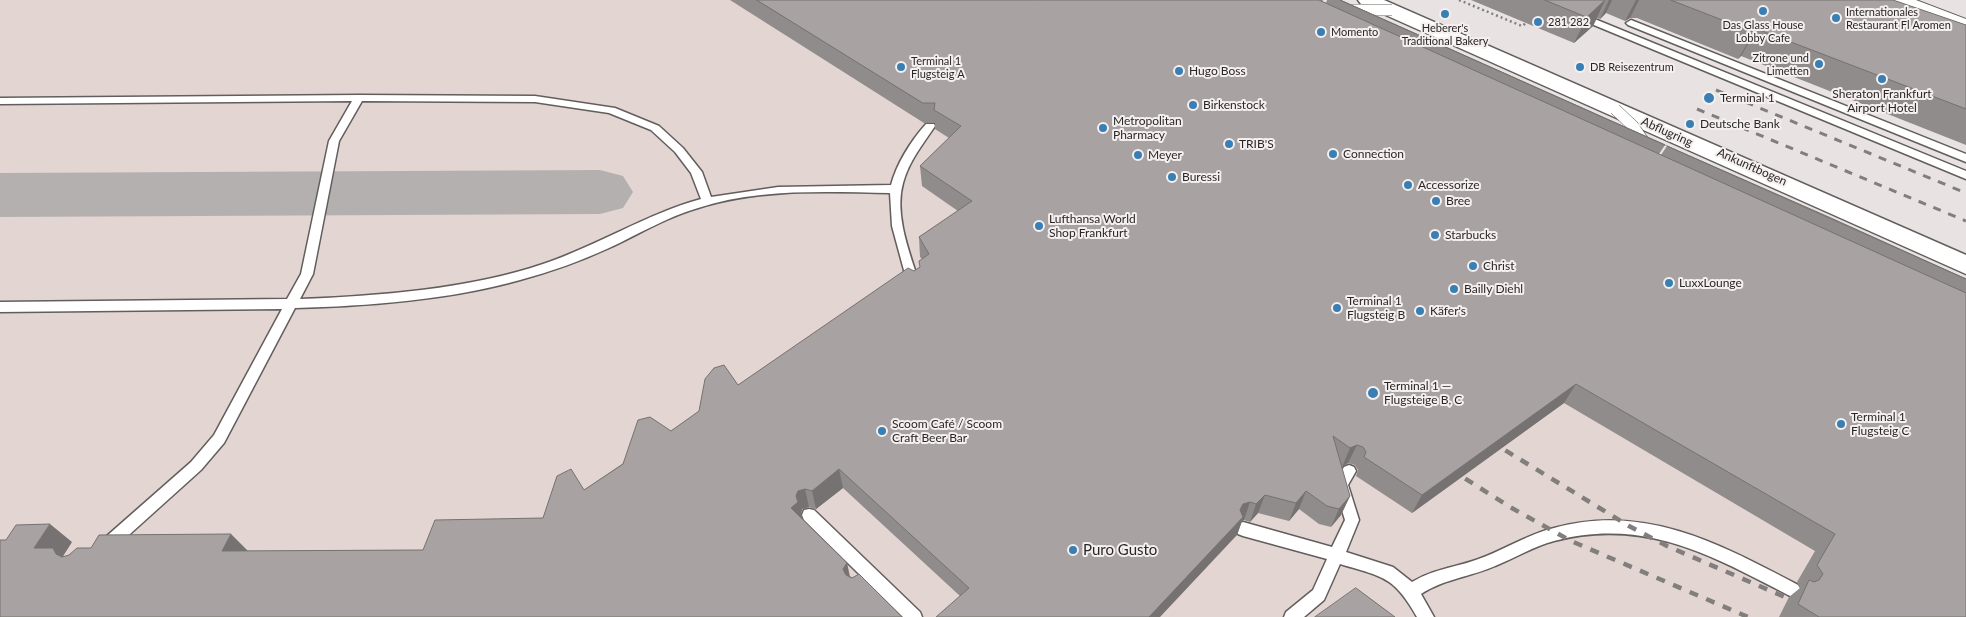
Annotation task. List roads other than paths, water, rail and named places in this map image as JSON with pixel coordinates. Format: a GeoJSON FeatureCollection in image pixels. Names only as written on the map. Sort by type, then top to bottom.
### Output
{"type":"FeatureCollection","features":[{"type":"Feature","properties":{"kind":"street"},"geometry":{"type":"LineString","coordinates":[[1940,0],[1966,10]]}},
{"type":"Feature","properties":{"kind":"street","name":"Abflugring"},"geometry":{"type":"LineString","coordinates":[[1373,2],[1966,266]]}},
{"type":"Feature","properties":{"kind":"street","name":"Ankunftbogen"},"geometry":{"type":"LineString","coordinates":[[1373,2],[1966,262]]}},
{"type":"Feature","properties":{"kind":"street"},"geometry":{"type":"LineString","coordinates":[[1890,4],[1966,26]]}},
{"type":"Feature","properties":{"kind":"street"},"geometry":{"type":"LineString","coordinates":[[1890,4],[1966,40]]}},
{"type":"Feature","properties":{"kind":"lane"},"geometry":{"type":"LineString","coordinates":[[1357,22],[1334,10],[1373,2]]}},
{"type":"Feature","properties":{"kind":"lane"},"geometry":{"type":"LineString","coordinates":[[1575,14],[1966,175]]}},
{"type":"Feature","properties":{"kind":"lane"},"geometry":{"type":"LineString","coordinates":[[1631,23],[1966,158]]}},
{"type":"Feature","properties":{"kind":"lane"},"geometry":{"type":"LineString","coordinates":[[98,554],[196,466],[218,439],[307,274],[334,141],[359,98]]}},
{"type":"Feature","properties":{"kind":"lane"},"geometry":{"type":"LineString","coordinates":[[0,101],[359,98],[535,99],[612,110],[655,128],[679,150],[696,172],[707,201]]}},
{"type":"Feature","properties":{"kind":"lane"},"geometry":{"type":"LineString","coordinates":[[1615,109],[1633,126],[1650,154],[1632,147]]}},
{"type":"Feature","properties":{"kind":"lane"},"geometry":{"type":"LineString","coordinates":[[914,285],[898,222],[896,189],[908,157],[930,126]]}},
{"type":"Feature","properties":{"kind":"lane"},"geometry":{"type":"LineString","coordinates":[[0,307],[291,304],[416,295],[492,282],[574,257],[656,220],[707,201],[764,191],[798,188],[896,189]]}},
{"type":"Feature","properties":{"kind":"lane"},"geometry":{"type":"LineString","coordinates":[[1292,617],[1319,595],[1352,520],[1351,509],[1341,484],[1349,471]]}},
{"type":"Feature","properties":{"kind":"lane"},"geometry":{"type":"LineString","coordinates":[[809,515],[914,617]]}},
{"type":"Feature","properties":{"kind":"lane"},"geometry":{"type":"LineString","coordinates":[[1411,591],[1433,578],[1476,568],[1554,534],[1576,528],[1622,526],[1640,526],[1691,540],[1793,590]]}},
{"type":"Feature","properties":{"kind":"lane"},"geometry":{"type":"LineString","coordinates":[[1243,529],[1281,538],[1388,572],[1401,580],[1411,591],[1426,617]]}},
{"type":"Feature","properties":{"kind":"lane"},"geometry":{"type":"LineString","coordinates":[[856,586],[869,574]]}},
{"type":"Feature","properties":{"kind":"railway"},"geometry":{"type":"LineString","coordinates":[[1716,90],[1966,193]]}},
{"type":"Feature","properties":{"kind":"railway"},"geometry":{"type":"LineString","coordinates":[[1697,109],[1966,221]]}},
{"type":"Feature","properties":{"kind":"railway"},"geometry":{"type":"LineString","coordinates":[[1490,441],[1629,526],[1667,546],[1801,604]]}},
{"type":"Feature","properties":{"kind":"railway"},"geometry":{"type":"LineString","coordinates":[[1450,469],[1510,507],[1571,541],[1748,617]]}},
{"type":"Feature","properties":{"kind":"place","name":"Das Glass House Lobby Cafe"},"geometry":{"type":"Point","coordinates":[1763,11]}},
{"type":"Feature","properties":{"kind":"place","name":"Heberer's Traditional Bakery"},"geometry":{"type":"Point","coordinates":[1445,14]}},
{"type":"Feature","properties":{"kind":"place","name":"Internationales Restaurant Fl Aromen"},"geometry":{"type":"Point","coordinates":[1836,18]}},
{"type":"Feature","properties":{"kind":"place","name":"281 282"},"geometry":{"type":"Point","coordinates":[1538,22]}},
{"type":"Feature","properties":{"kind":"place","name":"Momento"},"geometry":{"type":"Point","coordinates":[1321,32]}},
{"type":"Feature","properties":{"kind":"place","name":"Zitrone und Limetten"},"geometry":{"type":"Point","coordinates":[1819,64]}},
{"type":"Feature","properties":{"kind":"place","name":"Terminal 1 Flugsteig A"},"geometry":{"type":"Point","coordinates":[901,67]}},
{"type":"Feature","properties":{"kind":"place","name":"DB Reisezentrum"},"geometry":{"type":"Point","coordinates":[1580,67]}},
{"type":"Feature","properties":{"kind":"place","name":"Hugo Boss"},"geometry":{"type":"Point","coordinates":[1179,71]}},
{"type":"Feature","properties":{"kind":"place","name":"Sheraton Frankfurt Airport Hotel"},"geometry":{"type":"Point","coordinates":[1882,79]}},
{"type":"Feature","properties":{"kind":"place","name":"Terminal 1"},"geometry":{"type":"Point","coordinates":[1709,98]}},
{"type":"Feature","properties":{"kind":"place","name":"Birkenstock"},"geometry":{"type":"Point","coordinates":[1193,105]}},
{"type":"Feature","properties":{"kind":"place","name":"Deutsche Bank"},"geometry":{"type":"Point","coordinates":[1690,124]}},
{"type":"Feature","properties":{"kind":"place","name":"Metropolitan Pharmacy"},"geometry":{"type":"Point","coordinates":[1103,128]}},
{"type":"Feature","properties":{"kind":"place","name":"TRIB'S"},"geometry":{"type":"Point","coordinates":[1229,144]}},
{"type":"Feature","properties":{"kind":"place","name":"Connection"},"geometry":{"type":"Point","coordinates":[1333,154]}},
{"type":"Feature","properties":{"kind":"place","name":"Meyer"},"geometry":{"type":"Point","coordinates":[1138,155]}},
{"type":"Feature","properties":{"kind":"place","name":"Buressi"},"geometry":{"type":"Point","coordinates":[1172,177]}},
{"type":"Feature","properties":{"kind":"place","name":"Accessorize"},"geometry":{"type":"Point","coordinates":[1408,185]}},
{"type":"Feature","properties":{"kind":"place","name":"Bree"},"geometry":{"type":"Point","coordinates":[1436,201]}},
{"type":"Feature","properties":{"kind":"place","name":"Lufthansa World Shop Frankfurt"},"geometry":{"type":"Point","coordinates":[1039,226]}},
{"type":"Feature","properties":{"kind":"place","name":"Starbucks"},"geometry":{"type":"Point","coordinates":[1435,235]}},
{"type":"Feature","properties":{"kind":"place","name":"Christ"},"geometry":{"type":"Point","coordinates":[1473,266]}},
{"type":"Feature","properties":{"kind":"place","name":"LuxxLounge"},"geometry":{"type":"Point","coordinates":[1669,283]}},
{"type":"Feature","properties":{"kind":"place","name":"Bailly Diehl"},"geometry":{"type":"Point","coordinates":[1454,289]}},
{"type":"Feature","properties":{"kind":"place","name":"Terminal 1 Flugsteig B"},"geometry":{"type":"Point","coordinates":[1337,308]}},
{"type":"Feature","properties":{"kind":"place","name":"Käfer's"},"geometry":{"type":"Point","coordinates":[1420,311]}},
{"type":"Feature","properties":{"kind":"place","name":"Terminal 1 — Flugsteige B, C"},"geometry":{"type":"Point","coordinates":[1373,393]}},
{"type":"Feature","properties":{"kind":"place","name":"Terminal 1 Flugsteig C"},"geometry":{"type":"Point","coordinates":[1841,424]}},
{"type":"Feature","properties":{"kind":"place","name":"Scoom Café / Scoom Craft Beer Bar"},"geometry":{"type":"Point","coordinates":[882,431]}},
{"type":"Feature","properties":{"kind":"place","name":"Puro Gusto"},"geometry":{"type":"Point","coordinates":[1073,550]}}]}
